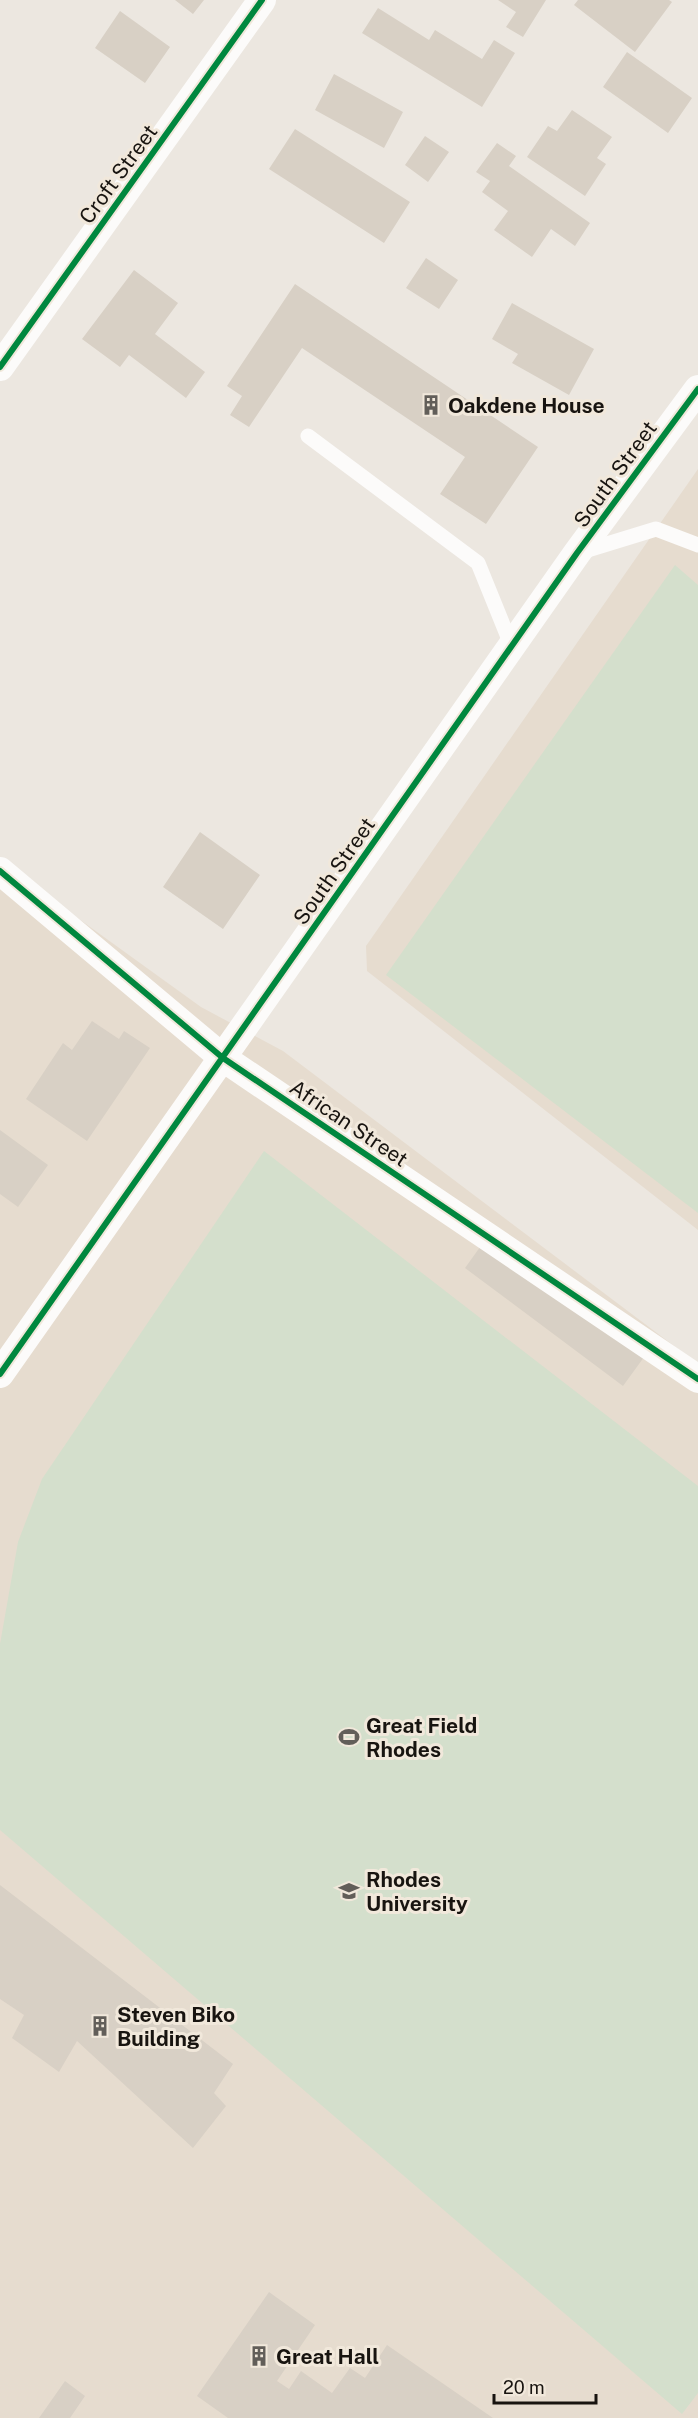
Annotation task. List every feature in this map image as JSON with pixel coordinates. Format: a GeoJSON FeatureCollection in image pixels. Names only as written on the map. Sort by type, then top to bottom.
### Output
{"type":"FeatureCollection","features":[{"type":"Feature","properties":{"kind":"street","name":"Croft Street"},"geometry":{"type":"LineString","coordinates":[[0,367],[262,0]]}},
{"type":"Feature","properties":{"kind":"street","name":"South Street"},"geometry":{"type":"LineString","coordinates":[[0,1374],[578,553],[698,389]]}},
{"type":"Feature","properties":{"kind":"street","name":"African Street"},"geometry":{"type":"LineString","coordinates":[[0,871],[223,1058],[698,1378]]}},
{"type":"Feature","properties":{"kind":"lane"},"geometry":{"type":"LineString","coordinates":[[308,436],[478,563],[512,647]]}},
{"type":"Feature","properties":{"kind":"lane"},"geometry":{"type":"LineString","coordinates":[[578,553],[656,529],[698,544]]}},
{"type":"Feature","properties":{"kind":"shaded area"},"geometry":{"type":"Polygon","coordinates":[[[698,469],[698,1230],[367,971],[366,946],[698,469]]]}},
{"type":"Feature","properties":{"kind":"shaded area","name":"Great Field Rhodes"},"geometry":{"type":"Polygon","coordinates":[[[0,862],[201,1007],[283,1051],[698,1364],[698,2418],[0,2418],[0,862]]]}},
{"type":"Feature","properties":{"kind":"green space"},"geometry":{"type":"Polygon","coordinates":[[[675,565],[698,585],[698,1213],[386,975],[675,565]]]}},
{"type":"Feature","properties":{"kind":"green space","name":"Great Field Rhodes"},"geometry":{"type":"Polygon","coordinates":[[[264,1151],[698,1486],[698,2393],[682,2414],[0,1830],[0,1644],[18,1542],[42,1479],[264,1151]]]}},
{"type":"Feature","properties":{"kind":"building"},"geometry":{"type":"Polygon","coordinates":[[[175,0],[204,0],[193,14],[175,0]]]}},
{"type":"Feature","properties":{"kind":"building"},"geometry":{"type":"Polygon","coordinates":[[[498,0],[546,0],[523,37],[506,27],[516,12],[498,0]]]}},
{"type":"Feature","properties":{"kind":"building"},"geometry":{"type":"Polygon","coordinates":[[[578,0],[669,0],[672,2],[635,52],[574,5],[578,0]]]}},
{"type":"Feature","properties":{"kind":"building"},"geometry":{"type":"Polygon","coordinates":[[[378,8],[429,40],[435,30],[482,59],[494,40],[515,53],[482,107],[362,33],[378,8]]]}},
{"type":"Feature","properties":{"kind":"building"},"geometry":{"type":"Polygon","coordinates":[[[120,11],[170,47],[145,83],[95,48],[120,11]]]}},
{"type":"Feature","properties":{"kind":"building"},"geometry":{"type":"Polygon","coordinates":[[[627,52],[692,98],[668,133],[603,87],[627,52]]]}},
{"type":"Feature","properties":{"kind":"building"},"geometry":{"type":"Polygon","coordinates":[[[334,74],[403,112],[384,148],[315,110],[334,74]]]}},
{"type":"Feature","properties":{"kind":"building"},"geometry":{"type":"Polygon","coordinates":[[[572,110],[612,137],[597,158],[606,164],[585,196],[527,157],[548,126],[557,131],[572,110]]]}},
{"type":"Feature","properties":{"kind":"building"},"geometry":{"type":"Polygon","coordinates":[[[295,129],[410,202],[384,243],[269,169],[295,129]]]}},
{"type":"Feature","properties":{"kind":"building"},"geometry":{"type":"Polygon","coordinates":[[[425,136],[449,152],[428,182],[405,165],[425,136]]]}},
{"type":"Feature","properties":{"kind":"building"},"geometry":{"type":"Polygon","coordinates":[[[497,143],[516,156],[509,166],[590,223],[575,246],[551,229],[532,257],[494,230],[508,211],[482,192],[490,181],[476,172],[497,143]]]}},
{"type":"Feature","properties":{"kind":"building"},"geometry":{"type":"Polygon","coordinates":[[[426,258],[458,280],[439,309],[406,288],[426,258]]]}},
{"type":"Feature","properties":{"kind":"building"},"geometry":{"type":"Polygon","coordinates":[[[134,270],[178,303],[155,334],[205,372],[186,398],[129,355],[120,367],[82,339],[134,270]]]}},
{"type":"Feature","properties":{"kind":"building","name":"Oakdene House"},"geometry":{"type":"Polygon","coordinates":[[[295,284],[538,447],[486,524],[440,494],[465,457],[302,348],[249,427],[230,415],[242,396],[227,386],[295,284]]]}},
{"type":"Feature","properties":{"kind":"building"},"geometry":{"type":"Polygon","coordinates":[[[512,303],[594,349],[569,395],[512,363],[518,354],[492,339],[512,303]]]}},
{"type":"Feature","properties":{"kind":"building"},"geometry":{"type":"Polygon","coordinates":[[[200,832],[260,875],[223,929],[163,887],[200,832]]]}},
{"type":"Feature","properties":{"kind":"building"},"geometry":{"type":"Polygon","coordinates":[[[92,1021],[119,1039],[124,1031],[150,1048],[87,1141],[26,1099],[63,1043],[72,1050],[92,1021]]]}},
{"type":"Feature","properties":{"kind":"building"},"geometry":{"type":"Polygon","coordinates":[[[0,1130],[48,1165],[18,1207],[0,1194],[0,1130]]]}},
{"type":"Feature","properties":{"kind":"building"},"geometry":{"type":"Polygon","coordinates":[[[488,1236],[647,1353],[623,1386],[465,1268],[488,1236]]]}},
{"type":"Feature","properties":{"kind":"building","name":"Steven Biko Building"},"geometry":{"type":"Polygon","coordinates":[[[0,1885],[233,2064],[214,2093],[226,2106],[193,2148],[77,2041],[59,2072],[12,2038],[24,2015],[0,1999],[0,1885]]]}},
{"type":"Feature","properties":{"kind":"building","name":"Great Hall"},"geometry":{"type":"Polygon","coordinates":[[[269,2292],[315,2325],[277,2381],[289,2389],[301,2371],[332,2393],[350,2368],[365,2378],[387,2345],[493,2418],[228,2418],[197,2396],[269,2292]]]}},
{"type":"Feature","properties":{"kind":"building"},"geometry":{"type":"Polygon","coordinates":[[[65,2381],[85,2396],[70,2418],[39,2418],[65,2381]]]}},
{"type":"Feature","properties":{"kind":"cycle path"},"geometry":{"type":"LineString","coordinates":[[0,367],[262,0]]}},
{"type":"Feature","properties":{"kind":"cycle path"},"geometry":{"type":"LineString","coordinates":[[0,1374],[577,553],[698,389]]}},
{"type":"Feature","properties":{"kind":"cycle path"},"geometry":{"type":"LineString","coordinates":[[0,871],[223,1058],[698,1379]]}},
{"type":"Feature","properties":{"kind":"place","name":"Oakdene House"},"geometry":{"type":"Point","coordinates":[431,405]}},
{"type":"Feature","properties":{"kind":"place","name":"Great Field Rhodes"},"geometry":{"type":"Point","coordinates":[349,1737]}},
{"type":"Feature","properties":{"kind":"place","name":"Rhodes University"},"geometry":{"type":"Point","coordinates":[349,1891]}},
{"type":"Feature","properties":{"kind":"place","name":"Steven Biko Building"},"geometry":{"type":"Point","coordinates":[100,2026]}},
{"type":"Feature","properties":{"kind":"place","name":"Great Hall"},"geometry":{"type":"Point","coordinates":[259,2356]}}]}
